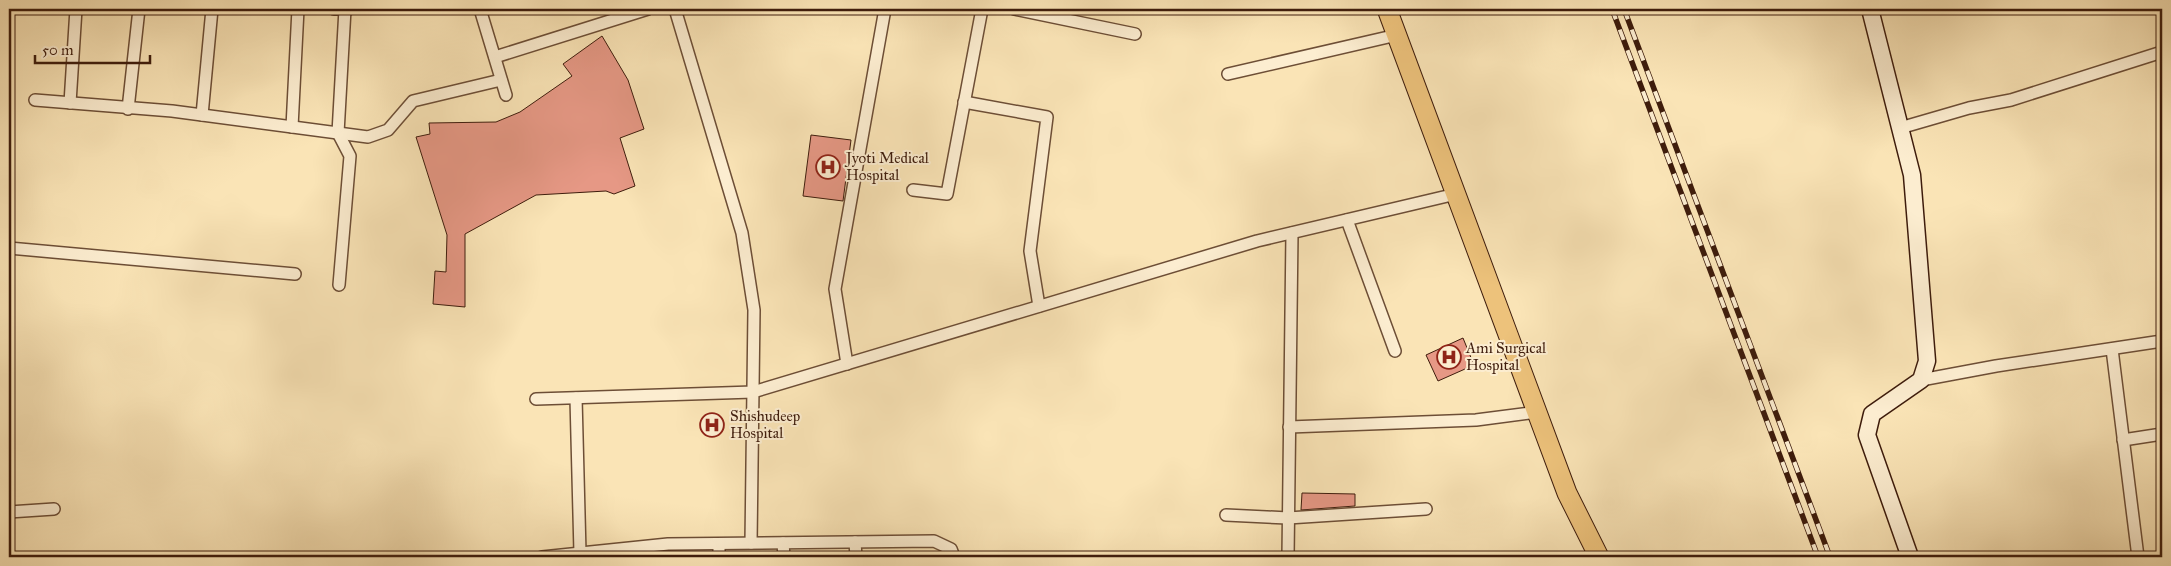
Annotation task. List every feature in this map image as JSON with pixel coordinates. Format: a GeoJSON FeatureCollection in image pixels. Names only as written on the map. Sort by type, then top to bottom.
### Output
{"type":"FeatureCollection","features":[{"type":"Feature","properties":{"kind":"main road"},"geometry":{"type":"LineString","coordinates":[[1387,9],[1567,493],[1599,557]]}},
{"type":"Feature","properties":{"kind":"main road"},"geometry":{"type":"LineString","coordinates":[[1870,9],[1913,185],[1927,362],[1922,380],[1872,414],[1867,435],[1910,557]]}},
{"type":"Feature","properties":{"kind":"street"},"geometry":{"type":"LineString","coordinates":[[70,103],[76,9]]}},
{"type":"Feature","properties":{"kind":"street"},"geometry":{"type":"LineString","coordinates":[[128,109],[139,9]]}},
{"type":"Feature","properties":{"kind":"street"},"geometry":{"type":"LineString","coordinates":[[202,116],[212,9]]}},
{"type":"Feature","properties":{"kind":"street"},"geometry":{"type":"LineString","coordinates":[[292,127],[298,9]]}},
{"type":"Feature","properties":{"kind":"street"},"geometry":{"type":"LineString","coordinates":[[334,9],[349,9]]}},
{"type":"Feature","properties":{"kind":"street"},"geometry":{"type":"LineString","coordinates":[[339,285],[350,156],[338,133],[345,9]]}},
{"type":"Feature","properties":{"kind":"street"},"geometry":{"type":"LineString","coordinates":[[480,9],[506,95]]}},
{"type":"Feature","properties":{"kind":"street"},"geometry":{"type":"LineString","coordinates":[[495,57],[648,9]]}},
{"type":"Feature","properties":{"kind":"street"},"geometry":{"type":"LineString","coordinates":[[675,9],[742,233],[754,310],[751,543]]}},
{"type":"Feature","properties":{"kind":"street"},"geometry":{"type":"LineString","coordinates":[[847,364],[835,289],[885,9]]}},
{"type":"Feature","properties":{"kind":"street"},"geometry":{"type":"LineString","coordinates":[[912,190],[947,194],[982,9]]}},
{"type":"Feature","properties":{"kind":"street"},"geometry":{"type":"LineString","coordinates":[[1014,9],[1135,34]]}},
{"type":"Feature","properties":{"kind":"street"},"geometry":{"type":"LineString","coordinates":[[1228,74],[1397,35]]}},
{"type":"Feature","properties":{"kind":"street"},"geometry":{"type":"LineString","coordinates":[[1900,128],[1970,108],[2011,100],[2162,52]]}},
{"type":"Feature","properties":{"kind":"street"},"geometry":{"type":"LineString","coordinates":[[35,100],[202,116],[368,137],[388,130],[413,101],[502,80]]}},
{"type":"Feature","properties":{"kind":"street"},"geometry":{"type":"LineString","coordinates":[[964,102],[1047,117],[1030,251],[1039,306]]}},
{"type":"Feature","properties":{"kind":"street"},"geometry":{"type":"LineString","coordinates":[[536,399],[753,392],[1248,244],[1456,194]]}},
{"type":"Feature","properties":{"kind":"street"},"geometry":{"type":"LineString","coordinates":[[1347,220],[1395,351]]}},
{"type":"Feature","properties":{"kind":"street"},"geometry":{"type":"LineString","coordinates":[[1288,557],[1292,233]]}},
{"type":"Feature","properties":{"kind":"street"},"geometry":{"type":"LineString","coordinates":[[9,248],[295,274]]}},
{"type":"Feature","properties":{"kind":"street"},"geometry":{"type":"LineString","coordinates":[[1922,380],[1996,366],[2162,341]]}},
{"type":"Feature","properties":{"kind":"street"},"geometry":{"type":"LineString","coordinates":[[2112,349],[2138,557]]}},
{"type":"Feature","properties":{"kind":"street"},"geometry":{"type":"LineString","coordinates":[[576,398],[580,553]]}},
{"type":"Feature","properties":{"kind":"street"},"geometry":{"type":"LineString","coordinates":[[1289,428],[1476,420],[1537,412]]}},
{"type":"Feature","properties":{"kind":"street"},"geometry":{"type":"LineString","coordinates":[[2123,440],[2162,434]]}},
{"type":"Feature","properties":{"kind":"street"},"geometry":{"type":"LineString","coordinates":[[1226,515],[1288,518],[1426,508]]}},
{"type":"Feature","properties":{"kind":"street"},"geometry":{"type":"LineString","coordinates":[[9,512],[54,510]]}},
{"type":"Feature","properties":{"kind":"street"},"geometry":{"type":"LineString","coordinates":[[542,557],[668,544],[934,541],[951,548],[954,557]]}},
{"type":"Feature","properties":{"kind":"street"},"geometry":{"type":"LineString","coordinates":[[855,542],[856,557]]}},
{"type":"Feature","properties":{"kind":"street"},"geometry":{"type":"LineString","coordinates":[[783,543],[784,557]]}},
{"type":"Feature","properties":{"kind":"street"},"geometry":{"type":"LineString","coordinates":[[719,544],[719,557]]}},
{"type":"Feature","properties":{"kind":"building"},"geometry":{"type":"Polygon","coordinates":[[[602,36],[628,80],[644,129],[620,138],[635,186],[614,194],[606,191],[536,195],[465,234],[465,307],[433,304],[435,271],[446,272],[447,235],[416,137],[430,134],[429,123],[496,122],[520,112],[572,76],[563,64],[602,36]]]}},
{"type":"Feature","properties":{"kind":"building"},"geometry":{"type":"Polygon","coordinates":[[[811,135],[851,140],[843,201],[803,196],[811,135]]]}},
{"type":"Feature","properties":{"kind":"building"},"geometry":{"type":"Polygon","coordinates":[[[1463,338],[1474,365],[1438,381],[1426,355],[1463,338]]]}},
{"type":"Feature","properties":{"kind":"building"},"geometry":{"type":"Polygon","coordinates":[[[1302,493],[1355,494],[1355,506],[1301,510],[1302,493]]]}},
{"type":"Feature","properties":{"kind":"railway"},"geometry":{"type":"LineString","coordinates":[[1612,9],[1818,557]]}},
{"type":"Feature","properties":{"kind":"railway"},"geometry":{"type":"LineString","coordinates":[[1624,9],[1830,557]]}},
{"type":"Feature","properties":{"kind":"place","name":"Jyoti Medical Hospital"},"geometry":{"type":"Point","coordinates":[828,167]}},
{"type":"Feature","properties":{"kind":"place","name":"Ami Surgical Hospital"},"geometry":{"type":"Point","coordinates":[1449,357]}},
{"type":"Feature","properties":{"kind":"place","name":"Shishudeep Hospital"},"geometry":{"type":"Point","coordinates":[712,425]}}]}
